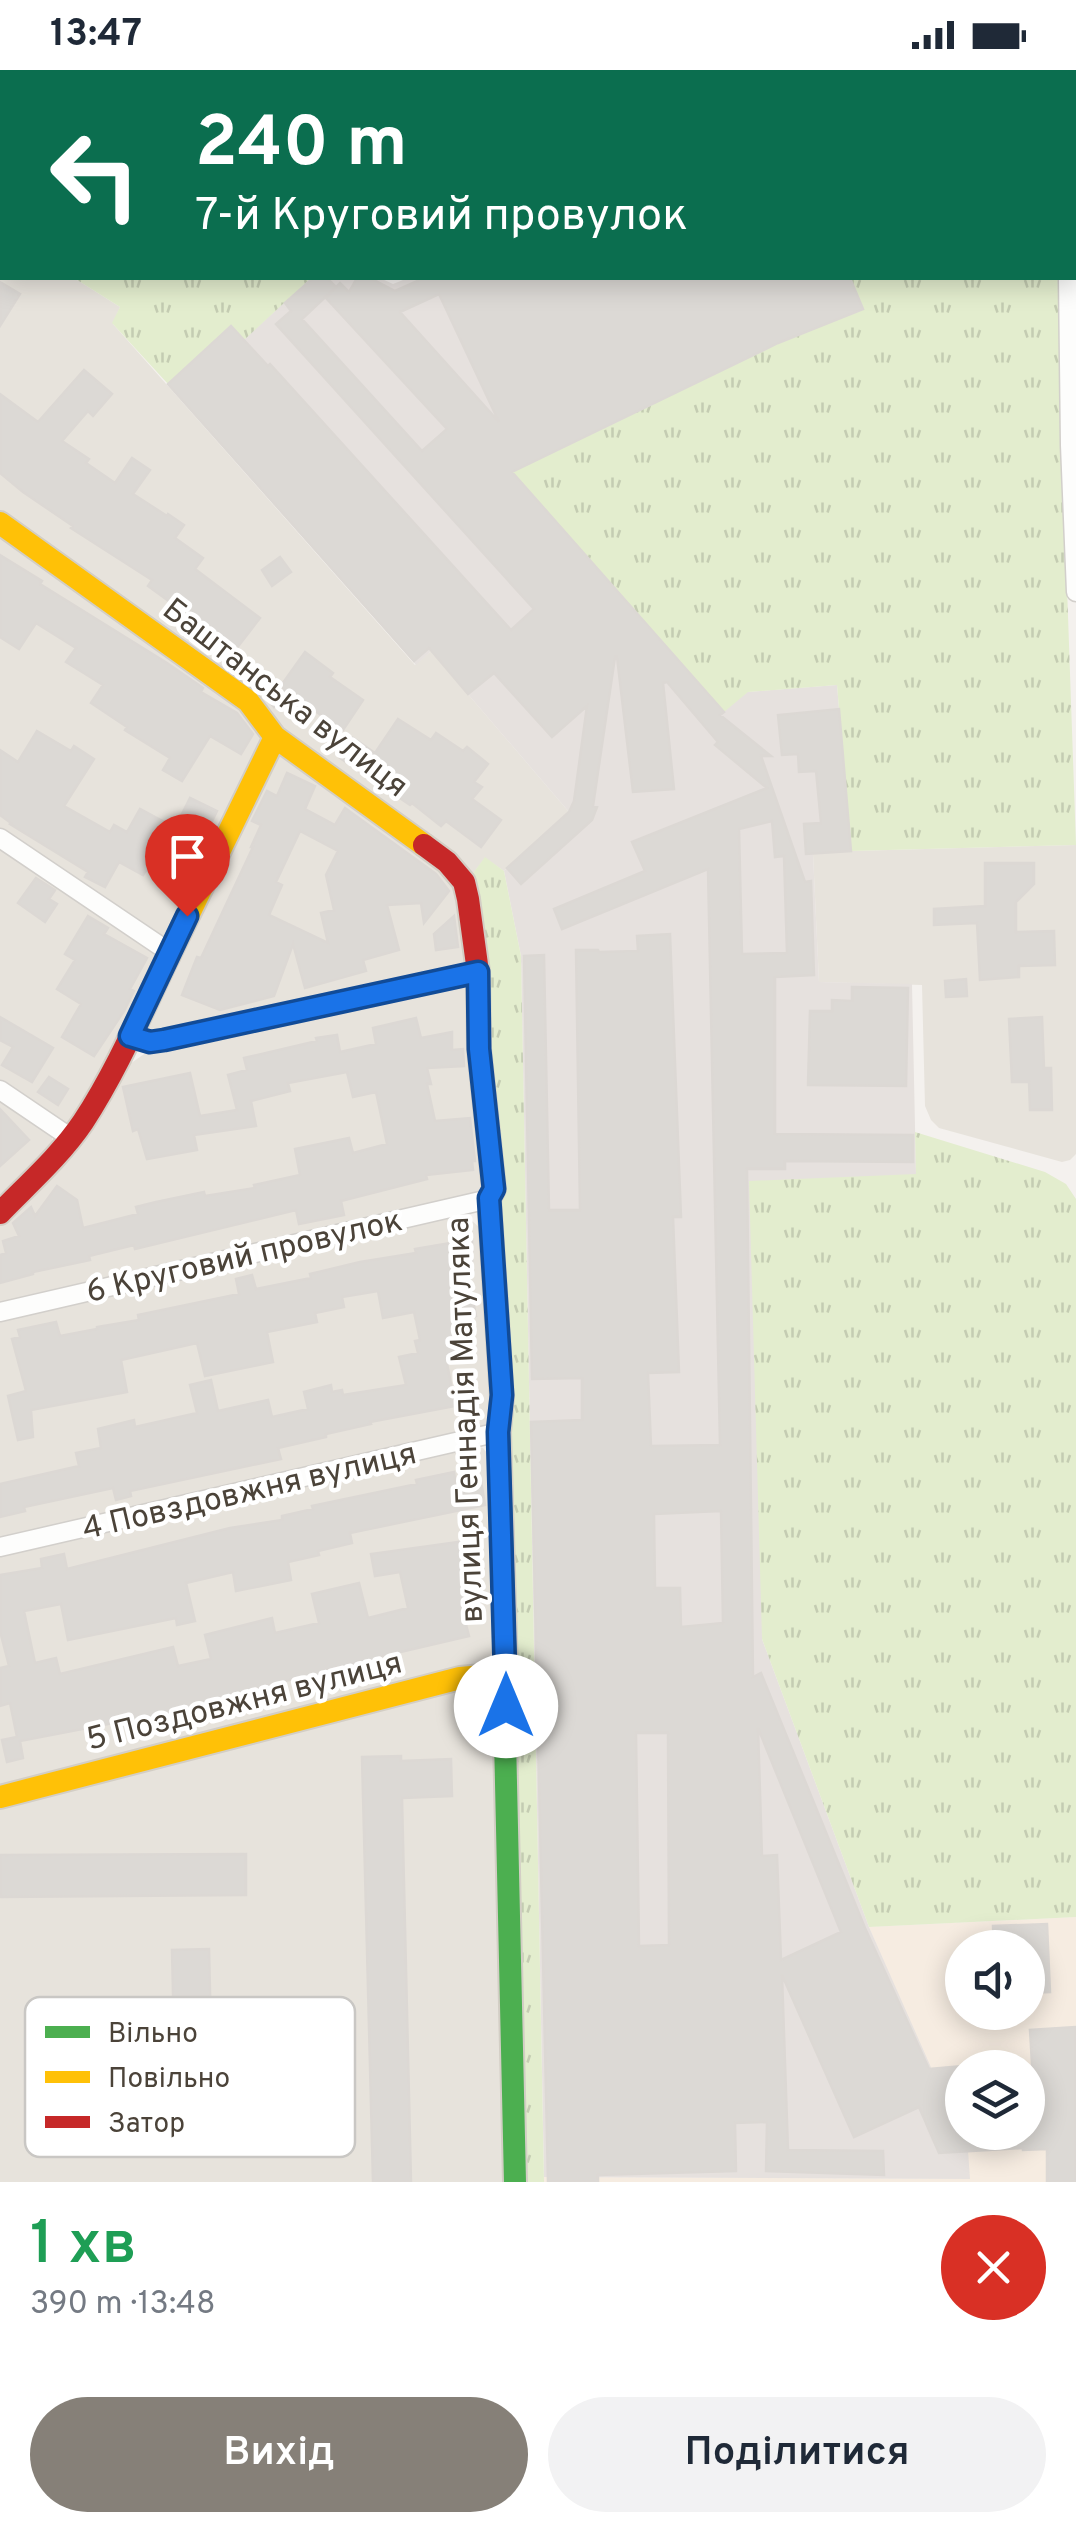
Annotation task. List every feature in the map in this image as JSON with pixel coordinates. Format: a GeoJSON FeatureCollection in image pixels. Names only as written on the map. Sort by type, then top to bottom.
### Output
{"type":"FeatureCollection","features":[{"type":"Feature","properties":{"kind":"street"},"geometry":{"type":"LineString","coordinates":[[1068,280],[1076,592]]}},
{"type":"Feature","properties":{"kind":"street","name":"Баштанська вулиця"},"geometry":{"type":"LineString","coordinates":[[0,523],[248,701],[275,736],[447,862],[464,882],[468,899]]}},
{"type":"Feature","properties":{"kind":"street"},"geometry":{"type":"LineString","coordinates":[[0,1213],[71,1138],[108,1078],[275,736]]}},
{"type":"Feature","properties":{"kind":"street"},"geometry":{"type":"LineString","coordinates":[[0,838],[169,952]]}},
{"type":"Feature","properties":{"kind":"street","name":"вулиця Геннадія Матуляка"},"geometry":{"type":"LineString","coordinates":[[468,899],[478,972],[479,1049],[494,1189],[489,1198],[502,1395],[498,1432],[515,2182]]}},
{"type":"Feature","properties":{"kind":"street"},"geometry":{"type":"LineString","coordinates":[[130,1036],[150,1042],[164,1040],[478,972]]}},
{"type":"Feature","properties":{"kind":"street"},"geometry":{"type":"LineString","coordinates":[[0,1090],[71,1138]]}},
{"type":"Feature","properties":{"kind":"street","name":"6 Круговий провулок"},"geometry":{"type":"LineString","coordinates":[[0,1312],[489,1198]]}},
{"type":"Feature","properties":{"kind":"street","name":"4 Повздовжня вулиця"},"geometry":{"type":"LineString","coordinates":[[0,1547],[498,1432]]}},
{"type":"Feature","properties":{"kind":"street","name":"5 Поздовжня вулиця"},"geometry":{"type":"LineString","coordinates":[[0,1796],[460,1678],[506,1674]]}},
{"type":"Feature","properties":{"kind":"shaded area"},"geometry":{"type":"Polygon","coordinates":[[[0,280],[77,280],[120,307],[113,324],[415,665],[431,651],[569,812],[504,871],[485,858],[468,880],[0,513],[0,280]]]}},
{"type":"Feature","properties":{"kind":"shaded area"},"geometry":{"type":"Polygon","coordinates":[[[309,280],[384,280],[393,284],[403,280],[851,280],[863,309],[777,344],[513,473],[723,711],[747,692],[837,685],[851,851],[813,854],[819,982],[912,984],[916,1174],[762,1639],[869,1927],[945,2099],[945,2150],[968,2150],[970,2179],[544,2177],[521,956],[504,871],[569,812],[431,651],[416,665],[168,384],[231,326],[244,339],[309,280]]]}},
{"type":"Feature","properties":{"kind":"shaded area"},"geometry":{"type":"Polygon","coordinates":[[[0,533],[244,704],[266,738],[167,940],[0,831],[0,533]]]}},
{"type":"Feature","properties":{"kind":"shaded area"},"geometry":{"type":"Polygon","coordinates":[[[278,749],[460,885],[467,962],[460,967],[153,1034],[146,1029],[278,749]]]}},
{"type":"Feature","properties":{"kind":"shaded area"},"geometry":{"type":"Polygon","coordinates":[[[0,845],[157,953],[112,1061],[69,1124],[0,1083],[0,845]]]}},
{"type":"Feature","properties":{"kind":"shaded area"},"geometry":{"type":"Polygon","coordinates":[[[1076,845],[1076,1154],[1062,1162],[939,1128],[931,1120],[925,1106],[922,985],[819,982],[813,854],[1076,845]]]}},
{"type":"Feature","properties":{"kind":"shaded area"},"geometry":{"type":"Polygon","coordinates":[[[456,985],[468,989],[482,1192],[0,1307],[0,1221],[127,1066],[165,1045],[456,985]]]}},
{"type":"Feature","properties":{"kind":"shaded area"},"geometry":{"type":"Polygon","coordinates":[[[0,1096],[43,1127],[52,1137],[54,1149],[0,1205],[0,1096]]]}},
{"type":"Feature","properties":{"kind":"shaded area"},"geometry":{"type":"Polygon","coordinates":[[[455,1212],[481,1229],[494,1393],[489,1424],[0,1539],[0,1320],[455,1212]]]}},
{"type":"Feature","properties":{"kind":"shaded area"},"geometry":{"type":"Polygon","coordinates":[[[474,1446],[483,1448],[490,1457],[497,1637],[485,1661],[474,1668],[0,1789],[0,1555],[474,1446]]]}},
{"type":"Feature","properties":{"kind":"shaded area"},"geometry":{"type":"Polygon","coordinates":[[[467,1688],[482,1695],[492,1712],[505,2182],[0,2182],[0,1804],[467,1688]]]}},
{"type":"Feature","properties":{"kind":"shaded area"},"geometry":{"type":"Polygon","coordinates":[[[1076,1917],[1076,2182],[544,2182],[544,2177],[969,2179],[959,2150],[1045,2150],[1045,2050],[945,2050],[945,2111],[869,1927],[1076,1917]]]}},
{"type":"Feature","properties":{"kind":"green space"},"geometry":{"type":"Polygon","coordinates":[[[77,280],[309,280],[244,340],[231,327],[168,384],[112,323],[120,307],[77,280]]]}},
{"type":"Feature","properties":{"kind":"green space"},"geometry":{"type":"Polygon","coordinates":[[[851,280],[1059,280],[1076,845],[851,851],[837,685],[748,692],[724,712],[512,472],[777,344],[862,309],[851,280]]]}},
{"type":"Feature","properties":{"kind":"green space"},"geometry":{"type":"Polygon","coordinates":[[[485,857],[504,871],[521,956],[544,2182],[526,2182],[468,880],[485,857]]]}},
{"type":"Feature","properties":{"kind":"green space"},"geometry":{"type":"Polygon","coordinates":[[[915,1132],[1045,1172],[1066,1184],[1076,1199],[1076,1917],[869,1927],[762,1639],[749,1181],[916,1174],[915,1132]]]}},
{"type":"Feature","properties":{"kind":"building"},"geometry":{"type":"Polygon","coordinates":[[[311,280],[329,280],[336,287],[302,319],[422,451],[447,429],[326,298],[340,283],[349,292],[356,280],[374,280],[395,291],[420,280],[851,280],[863,309],[778,343],[512,472],[724,712],[720,715],[771,756],[761,756],[805,882],[811,881],[814,975],[775,977],[775,1134],[913,1135],[913,1162],[785,1161],[785,1169],[747,1169],[753,1677],[761,1673],[865,1928],[929,2069],[945,2068],[945,2150],[989,2150],[939,2153],[919,2107],[854,2137],[782,1975],[788,2150],[883,2151],[884,2175],[766,2171],[767,2122],[735,2123],[736,2171],[598,2175],[598,2182],[548,2182],[531,1422],[582,1420],[582,1378],[532,1379],[524,956],[544,955],[549,1210],[580,1210],[576,950],[638,951],[637,936],[670,934],[681,1217],[673,1217],[679,1372],[648,1373],[651,1446],[720,1445],[708,869],[562,929],[554,909],[645,871],[632,842],[767,788],[715,745],[718,742],[667,682],[663,683],[674,789],[633,792],[615,657],[593,806],[597,807],[592,820],[521,884],[507,868],[569,812],[574,801],[587,706],[552,737],[494,673],[468,694],[429,648],[414,661],[168,384],[231,326],[511,630],[534,609],[276,324],[291,311],[285,303],[311,280]],[[439,294],[400,312],[499,422],[439,294]],[[772,821],[739,829],[742,954],[787,953],[784,856],[775,857],[772,821]],[[721,1511],[654,1514],[655,1588],[680,1588],[681,1627],[723,1623],[721,1511]],[[758,1728],[762,1856],[777,1855],[781,1960],[841,1932],[758,1728]],[[636,1733],[639,1946],[669,1945],[668,1733],[636,1733]]]}},
{"type":"Feature","properties":{"kind":"building"},"geometry":{"type":"Polygon","coordinates":[[[0,282],[20,294],[0,326],[0,282]]]}},
{"type":"Feature","properties":{"kind":"building"},"geometry":{"type":"Polygon","coordinates":[[[84,370],[112,394],[93,416],[88,411],[62,441],[115,483],[132,458],[150,470],[133,494],[184,525],[175,538],[203,558],[195,569],[260,618],[233,653],[192,622],[187,628],[175,618],[181,610],[148,586],[152,580],[71,528],[0,473],[0,394],[38,422],[84,370]]]}},
{"type":"Feature","properties":{"kind":"building"},"geometry":{"type":"Polygon","coordinates":[[[0,555],[237,713],[253,734],[241,754],[210,736],[182,781],[163,770],[170,758],[91,703],[103,685],[66,662],[76,648],[36,623],[19,649],[0,637],[0,555]]]}},
{"type":"Feature","properties":{"kind":"building"},"geometry":{"type":"Polygon","coordinates":[[[280,557],[291,572],[272,586],[262,570],[280,557]]]}},
{"type":"Feature","properties":{"kind":"building"},"geometry":{"type":"Polygon","coordinates":[[[305,652],[333,673],[330,677],[363,700],[343,730],[280,687],[305,652]]]}},
{"type":"Feature","properties":{"kind":"building"},"geometry":{"type":"Polygon","coordinates":[[[250,666],[285,694],[274,707],[241,676],[250,666]]]}},
{"type":"Feature","properties":{"kind":"building"},"geometry":{"type":"Polygon","coordinates":[[[839,709],[851,851],[806,854],[804,824],[821,823],[816,771],[799,772],[798,754],[782,755],[778,715],[839,709]]]}},
{"type":"Feature","properties":{"kind":"building"},"geometry":{"type":"Polygon","coordinates":[[[398,719],[431,740],[436,733],[463,751],[467,747],[488,764],[474,782],[482,787],[472,799],[501,820],[481,847],[446,821],[441,826],[394,794],[399,785],[373,765],[366,776],[340,758],[353,738],[375,753],[398,719]]]}},
{"type":"Feature","properties":{"kind":"building"},"geometry":{"type":"Polygon","coordinates":[[[37,731],[94,759],[64,806],[110,832],[114,825],[127,832],[140,809],[183,832],[168,859],[189,871],[179,889],[146,870],[143,875],[119,862],[105,887],[85,877],[88,872],[0,815],[0,750],[18,762],[37,731]]]}},
{"type":"Feature","properties":{"kind":"building"},"geometry":{"type":"Polygon","coordinates":[[[287,773],[315,786],[305,809],[335,825],[345,808],[436,874],[449,891],[424,923],[421,903],[387,905],[399,950],[363,960],[366,971],[305,988],[293,944],[274,996],[220,1010],[182,995],[253,847],[261,825],[252,821],[267,791],[277,796],[287,773]],[[300,831],[276,882],[282,885],[269,915],[328,943],[321,913],[334,910],[326,875],[338,851],[300,831]]]}},
{"type":"Feature","properties":{"kind":"building"},"geometry":{"type":"Polygon","coordinates":[[[190,798],[217,811],[205,835],[178,822],[190,798]]]}},
{"type":"Feature","properties":{"kind":"building"},"geometry":{"type":"Polygon","coordinates":[[[985,863],[1034,863],[1034,884],[1016,902],[1016,932],[1054,931],[1055,965],[1019,966],[1019,977],[980,980],[977,923],[934,925],[934,909],[985,906],[985,863]]]}},
{"type":"Feature","properties":{"kind":"building"},"geometry":{"type":"Polygon","coordinates":[[[36,878],[55,890],[49,899],[57,904],[45,922],[18,903],[36,878]]]}},
{"type":"Feature","properties":{"kind":"building"},"geometry":{"type":"Polygon","coordinates":[[[88,916],[108,928],[104,934],[147,958],[130,989],[134,991],[124,1011],[94,1056],[62,1037],[81,1004],[57,989],[75,960],[65,954],[88,916]]]}},
{"type":"Feature","properties":{"kind":"building"},"geometry":{"type":"Polygon","coordinates":[[[454,916],[458,947],[436,950],[434,934],[454,916]]]}},
{"type":"Feature","properties":{"kind":"building"},"geometry":{"type":"Polygon","coordinates":[[[966,979],[967,996],[946,997],[945,981],[966,979]]]}},
{"type":"Feature","properties":{"kind":"building"},"geometry":{"type":"Polygon","coordinates":[[[852,987],[908,988],[906,1086],[808,1085],[810,1011],[832,1011],[832,1000],[852,1001],[852,987]]]}},
{"type":"Feature","properties":{"kind":"building"},"geometry":{"type":"Polygon","coordinates":[[[0,1017],[53,1048],[32,1082],[2,1065],[13,1047],[0,1040],[0,1017]]]}},
{"type":"Feature","properties":{"kind":"building"},"geometry":{"type":"Polygon","coordinates":[[[1042,1017],[1044,1068],[1051,1068],[1052,1110],[1030,1110],[1029,1082],[1012,1082],[1009,1019],[1042,1017]]]}},
{"type":"Feature","properties":{"kind":"building"},"geometry":{"type":"Polygon","coordinates":[[[416,1018],[421,1038],[452,1032],[452,1050],[463,1049],[464,1066],[427,1068],[431,1084],[427,1084],[435,1121],[470,1118],[473,1170],[426,1175],[427,1179],[341,1201],[344,1215],[299,1224],[296,1210],[135,1249],[134,1245],[89,1256],[90,1260],[0,1283],[0,1255],[6,1253],[3,1241],[19,1236],[13,1223],[31,1207],[35,1216],[57,1186],[77,1200],[83,1228],[138,1214],[136,1207],[156,1202],[204,1192],[205,1196],[255,1188],[254,1185],[300,1175],[295,1149],[349,1138],[353,1153],[387,1144],[376,1092],[353,1097],[347,1072],[288,1083],[290,1091],[251,1101],[256,1126],[194,1135],[197,1150],[147,1159],[138,1129],[133,1131],[123,1087],[190,1073],[200,1116],[237,1110],[228,1075],[247,1070],[244,1058],[337,1035],[340,1052],[376,1044],[373,1028],[416,1018]]]}},
{"type":"Feature","properties":{"kind":"building"},"geometry":{"type":"Polygon","coordinates":[[[49,1077],[68,1089],[58,1105],[38,1092],[49,1077]]]}},
{"type":"Feature","properties":{"kind":"building"},"geometry":{"type":"Polygon","coordinates":[[[0,1109],[29,1140],[0,1166],[0,1109]]]}},
{"type":"Feature","properties":{"kind":"building"},"geometry":{"type":"Polygon","coordinates":[[[472,1241],[472,1264],[466,1264],[476,1316],[454,1320],[466,1360],[447,1363],[455,1406],[326,1434],[278,1448],[281,1459],[130,1491],[131,1496],[116,1500],[113,1488],[24,1507],[25,1511],[0,1517],[0,1484],[79,1466],[76,1453],[101,1448],[98,1429],[134,1420],[135,1427],[197,1413],[190,1385],[211,1380],[218,1411],[268,1400],[272,1417],[308,1409],[304,1392],[331,1385],[332,1392],[342,1390],[343,1395],[406,1385],[399,1357],[418,1353],[415,1341],[420,1340],[414,1312],[383,1318],[378,1291],[342,1297],[344,1307],[315,1313],[317,1322],[267,1332],[273,1362],[205,1376],[197,1343],[121,1360],[127,1392],[31,1410],[33,1437],[18,1440],[8,1396],[26,1391],[12,1339],[20,1337],[18,1330],[56,1322],[60,1336],[97,1329],[139,1320],[138,1315],[239,1294],[236,1279],[252,1275],[256,1289],[472,1241]]]}},
{"type":"Feature","properties":{"kind":"building"},"geometry":{"type":"Polygon","coordinates":[[[454,1472],[456,1486],[481,1481],[485,1505],[350,1533],[352,1543],[288,1562],[291,1580],[236,1591],[233,1572],[186,1583],[195,1621],[177,1625],[176,1618],[68,1640],[61,1604],[24,1611],[35,1663],[56,1658],[60,1674],[173,1647],[178,1666],[211,1659],[205,1635],[272,1618],[275,1633],[319,1623],[312,1594],[359,1583],[368,1618],[408,1608],[400,1572],[375,1576],[371,1554],[473,1540],[481,1602],[461,1605],[469,1636],[379,1657],[383,1672],[367,1676],[364,1661],[322,1671],[246,1691],[249,1701],[132,1734],[129,1720],[20,1741],[23,1758],[7,1762],[2,1740],[17,1737],[10,1703],[0,1706],[0,1668],[9,1666],[0,1631],[0,1575],[42,1568],[41,1559],[64,1554],[67,1569],[230,1528],[282,1520],[282,1516],[313,1509],[312,1506],[417,1484],[416,1480],[454,1472]]]}},
{"type":"Feature","properties":{"kind":"building"},"geometry":{"type":"Polygon","coordinates":[[[401,1756],[401,1761],[451,1759],[452,1796],[402,1798],[411,2182],[373,2182],[362,1757],[401,1756]]]}},
{"type":"Feature","properties":{"kind":"building"},"geometry":{"type":"Polygon","coordinates":[[[246,1854],[246,1895],[0,1897],[0,1855],[246,1854]]]}},
{"type":"Feature","properties":{"kind":"building"},"geometry":{"type":"Polygon","coordinates":[[[1047,1924],[1050,1992],[1045,1992],[1045,1930],[993,1930],[993,1926],[1047,1924]]]}},
{"type":"Feature","properties":{"kind":"building"},"geometry":{"type":"Polygon","coordinates":[[[209,1949],[210,1997],[173,1997],[172,1950],[209,1949]]]}},
{"type":"Feature","properties":{"kind":"building"},"geometry":{"type":"Polygon","coordinates":[[[1076,2027],[1076,2182],[1047,2182],[1045,2050],[1031,2050],[1030,2030],[1076,2027]]]}},
{"type":"Feature","properties":{"kind":"traffic: fast"},"geometry":{"type":"LineString","coordinates":[[502,1398],[499,1432],[515,2182]]}},
{"type":"Feature","properties":{"kind":"traffic: slow"},"geometry":{"type":"LineString","coordinates":[[0,523],[248,701],[275,737],[424,845]]}},
{"type":"Feature","properties":{"kind":"traffic: slow"},"geometry":{"type":"LineString","coordinates":[[168,957],[275,737]]}},
{"type":"Feature","properties":{"kind":"traffic: slow"},"geometry":{"type":"LineString","coordinates":[[0,1797],[460,1678],[506,1674]]}},
{"type":"Feature","properties":{"kind":"traffic: jam"},"geometry":{"type":"LineString","coordinates":[[424,845],[447,862],[464,882],[468,899],[478,972],[479,1049],[494,1189],[489,1199],[502,1398]]}},
{"type":"Feature","properties":{"kind":"traffic: jam"},"geometry":{"type":"LineString","coordinates":[[0,1213],[83,1122],[118,1062],[168,957]]}},
{"type":"Feature","properties":{"kind":"route"},"geometry":{"type":"LineString","coordinates":[[187,916],[130,1036],[150,1042],[164,1040],[478,972],[479,1049],[494,1189],[489,1198],[502,1395],[498,1432],[506,1706]]}}]}
